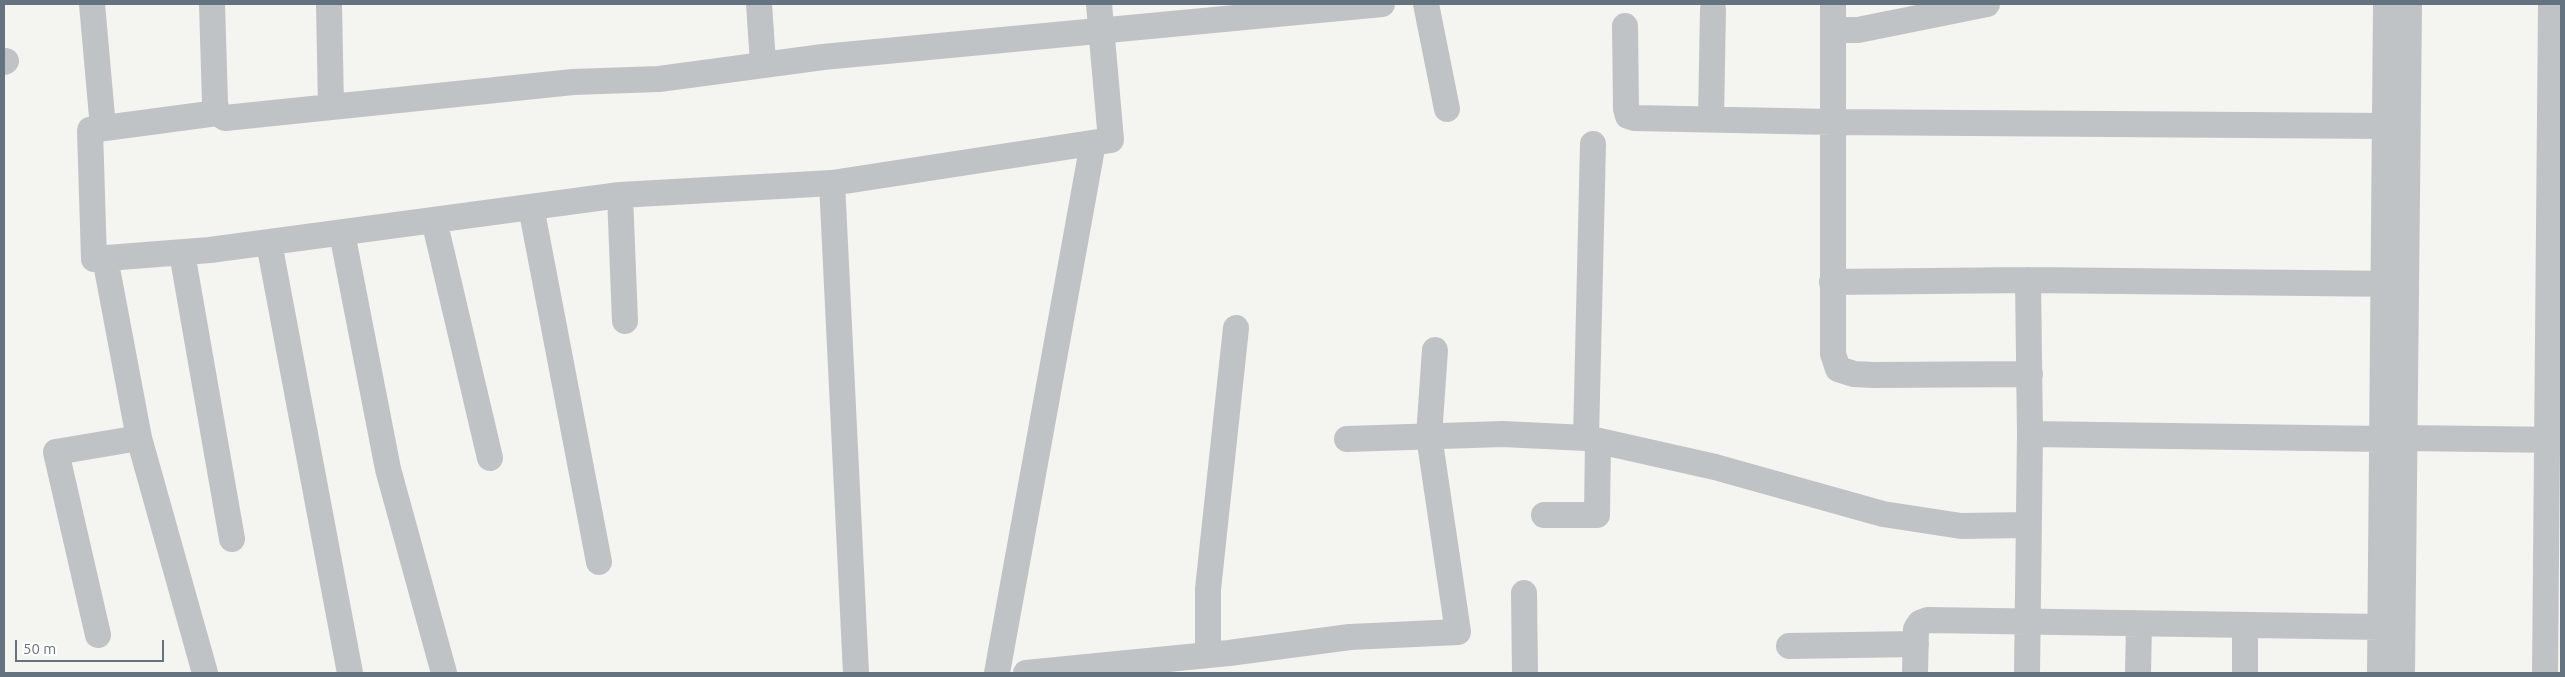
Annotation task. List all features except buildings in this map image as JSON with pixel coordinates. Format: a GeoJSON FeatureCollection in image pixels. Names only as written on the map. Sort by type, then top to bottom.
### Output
{"type":"FeatureCollection","features":[{"type":"Feature","properties":{"kind":"street"},"geometry":{"type":"LineString","coordinates":[[92,4],[103,128]]}},
{"type":"Feature","properties":{"kind":"street"},"geometry":{"type":"LineString","coordinates":[[212,4],[217,113]]}},
{"type":"Feature","properties":{"kind":"street"},"geometry":{"type":"LineString","coordinates":[[329,4],[332,107]]}},
{"type":"Feature","properties":{"kind":"street"},"geometry":{"type":"LineString","coordinates":[[759,4],[763,63]]}},
{"type":"Feature","properties":{"kind":"street"},"geometry":{"type":"LineString","coordinates":[[1099,4],[1101,30],[1111,140],[832,183],[620,195],[182,253],[94,259],[90,130],[217,113],[225,118],[573,82],[659,79],[763,63],[1101,30],[1382,4]]}},
{"type":"Feature","properties":{"kind":"street"},"geometry":{"type":"LineString","coordinates":[[1426,4],[1447,109]]}},
{"type":"Feature","properties":{"kind":"street"},"geometry":{"type":"LineString","coordinates":[[1833,4],[1832,282],[1833,354],[1838,369],[1854,374],[1874,375],[2030,374]]}},
{"type":"Feature","properties":{"kind":"street"},"geometry":{"type":"LineString","coordinates":[[1834,30],[1858,30],[1987,4]]}},
{"type":"Feature","properties":{"kind":"street"},"geometry":{"type":"LineString","coordinates":[[2386,4],[2385,126],[2395,284]]}},
{"type":"Feature","properties":{"kind":"street"},"geometry":{"type":"LineString","coordinates":[[2402,673],[2393,530],[2393,439],[2395,284],[2409,4]]}},
{"type":"Feature","properties":{"kind":"street"},"geometry":{"type":"LineString","coordinates":[[2545,673],[2554,440],[2551,4]]}},
{"type":"Feature","properties":{"kind":"street"},"geometry":{"type":"LineString","coordinates":[[1711,119],[1713,9]]}},
{"type":"Feature","properties":{"kind":"street"},"geometry":{"type":"LineString","coordinates":[[1625,26],[1626,110],[1628,116],[1832,122],[2385,126]]}},
{"type":"Feature","properties":{"kind":"street"},"geometry":{"type":"LineString","coordinates":[[997,673],[1092,143]]}},
{"type":"Feature","properties":{"kind":"street"},"geometry":{"type":"LineString","coordinates":[[1544,515],[1597,515],[1592,439],[1593,144]]}},
{"type":"Feature","properties":{"kind":"street"},"geometry":{"type":"LineString","coordinates":[[832,183],[856,673]]}},
{"type":"Feature","properties":{"kind":"street"},"geometry":{"type":"LineString","coordinates":[[620,195],[625,321]]}},
{"type":"Feature","properties":{"kind":"street"},"geometry":{"type":"LineString","coordinates":[[531,207],[599,562]]}},
{"type":"Feature","properties":{"kind":"street"},"geometry":{"type":"LineString","coordinates":[[434,220],[490,458]]}},
{"type":"Feature","properties":{"kind":"street"},"geometry":{"type":"LineString","coordinates":[[342,232],[388,469],[444,673]]}},
{"type":"Feature","properties":{"kind":"street"},"geometry":{"type":"LineString","coordinates":[[269,242],[350,673]]}},
{"type":"Feature","properties":{"kind":"street"},"geometry":{"type":"LineString","coordinates":[[182,253],[232,539]]}},
{"type":"Feature","properties":{"kind":"street"},"geometry":{"type":"LineString","coordinates":[[104,258],[139,438],[205,673]]}},
{"type":"Feature","properties":{"kind":"street"},"geometry":{"type":"LineString","coordinates":[[1832,282],[2028,280],[2395,284]]}},
{"type":"Feature","properties":{"kind":"street"},"geometry":{"type":"LineString","coordinates":[[2027,673],[2030,434],[2028,280]]}},
{"type":"Feature","properties":{"kind":"street"},"geometry":{"type":"LineString","coordinates":[[1208,654],[1208,589],[1236,328]]}},
{"type":"Feature","properties":{"kind":"street"},"geometry":{"type":"LineString","coordinates":[[1026,673],[1350,637],[1458,632],[1429,436],[1435,350]]}},
{"type":"Feature","properties":{"kind":"street"},"geometry":{"type":"LineString","coordinates":[[1347,439],[1503,434],[1592,439],[1715,467],[1883,514],[1962,526],[2028,525]]}},
{"type":"Feature","properties":{"kind":"street"},"geometry":{"type":"LineString","coordinates":[[2030,434],[2554,440]]}},
{"type":"Feature","properties":{"kind":"street"},"geometry":{"type":"LineString","coordinates":[[98,635],[56,452],[139,438]]}},
{"type":"Feature","properties":{"kind":"street"},"geometry":{"type":"LineString","coordinates":[[2380,673],[2381,627],[2393,530]]}},
{"type":"Feature","properties":{"kind":"street"},"geometry":{"type":"LineString","coordinates":[[1524,593],[1525,673]]}},
{"type":"Feature","properties":{"kind":"street"},"geometry":{"type":"LineString","coordinates":[[1915,673],[1916,629],[1920,623],[1928,620],[2381,627]]}},
{"type":"Feature","properties":{"kind":"street"},"geometry":{"type":"LineString","coordinates":[[2138,673],[2139,624]]}},
{"type":"Feature","properties":{"kind":"street"},"geometry":{"type":"LineString","coordinates":[[2245,625],[2245,673]]}},
{"type":"Feature","properties":{"kind":"street"},"geometry":{"type":"LineString","coordinates":[[1789,646],[1916,644]]}}]}
